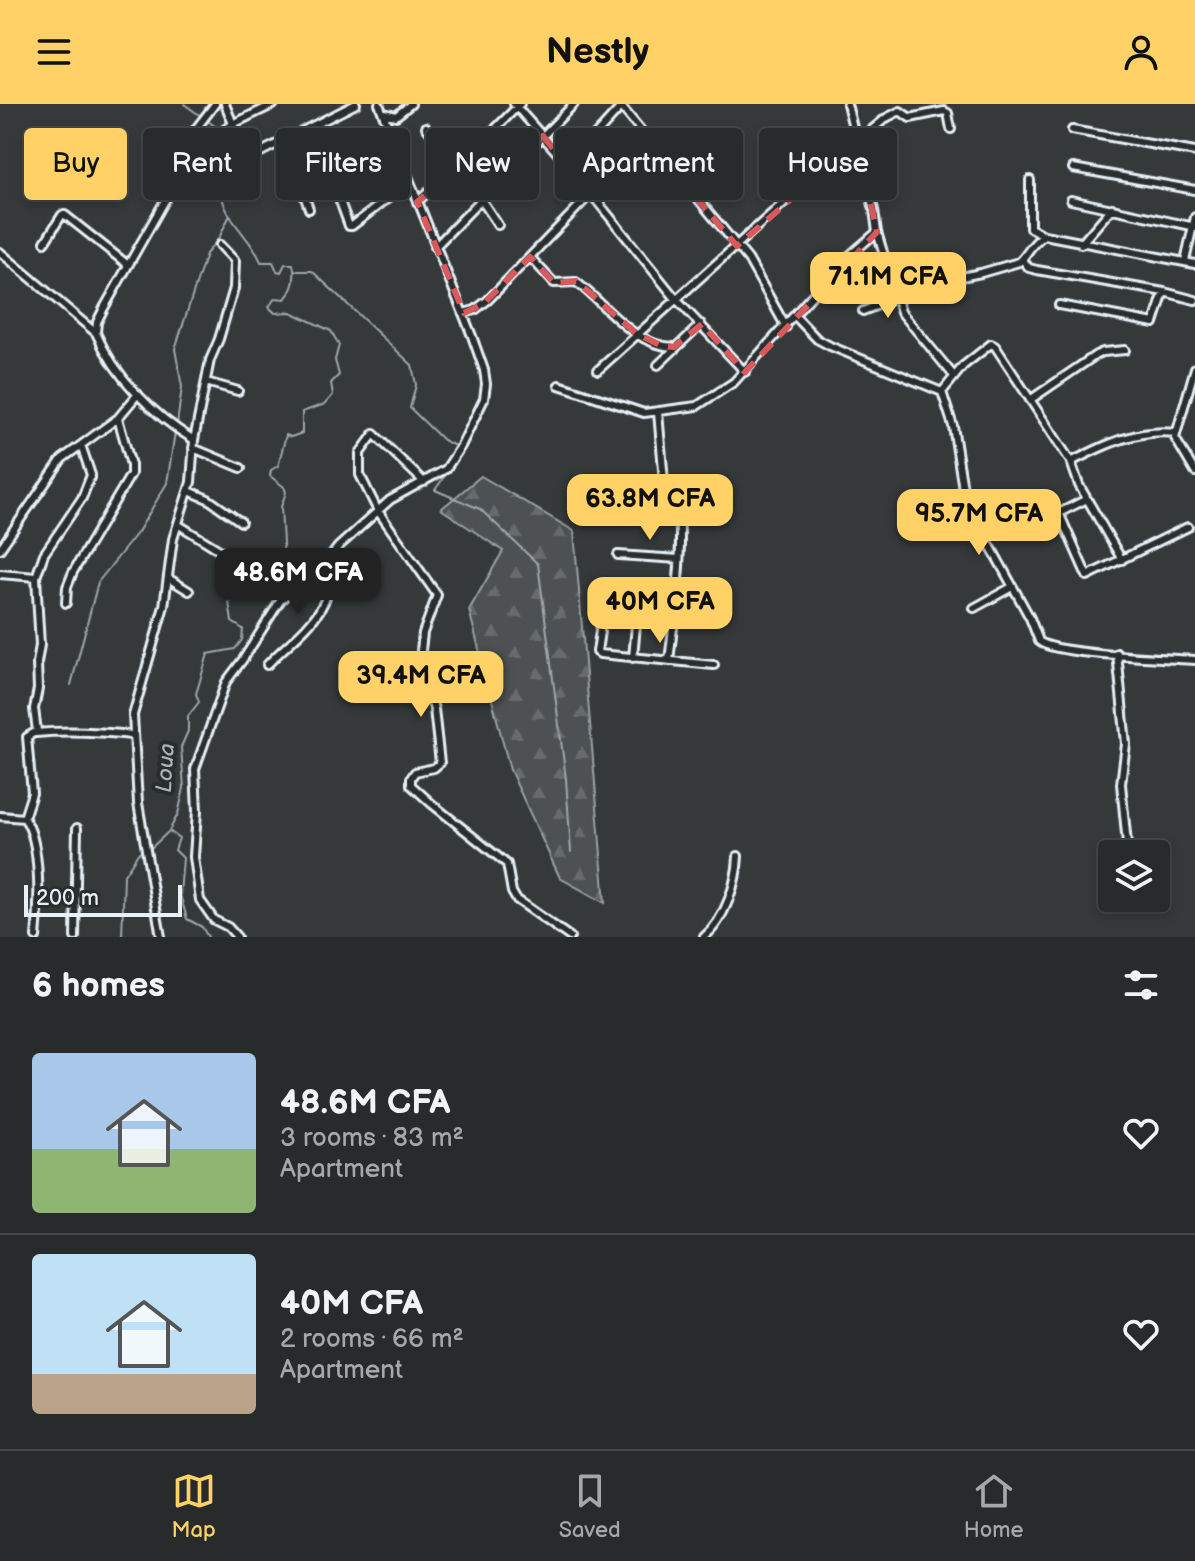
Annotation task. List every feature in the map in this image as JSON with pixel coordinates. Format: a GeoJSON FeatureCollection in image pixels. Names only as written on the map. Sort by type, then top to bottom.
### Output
{"type":"FeatureCollection","features":[{"type":"Feature","properties":{"kind":"street"},"geometry":{"type":"LineString","coordinates":[[197,128],[215,104]]}},
{"type":"Feature","properties":{"kind":"street"},"geometry":{"type":"LineString","coordinates":[[225,104],[241,149],[246,153],[259,153],[276,145]]}},
{"type":"Feature","properties":{"kind":"street"},"geometry":{"type":"LineString","coordinates":[[227,128],[274,104]]}},
{"type":"Feature","properties":{"kind":"street"},"geometry":{"type":"LineString","coordinates":[[313,127],[356,104]]}},
{"type":"Feature","properties":{"kind":"street"},"geometry":{"type":"LineString","coordinates":[[379,104],[389,128]]}},
{"type":"Feature","properties":{"kind":"street"},"geometry":{"type":"LineString","coordinates":[[384,113],[396,116],[411,104]]}},
{"type":"Feature","properties":{"kind":"street"},"geometry":{"type":"LineString","coordinates":[[539,140],[574,104]]}},
{"type":"Feature","properties":{"kind":"street"},"geometry":{"type":"LineString","coordinates":[[847,104],[853,128]]}},
{"type":"Feature","properties":{"kind":"street"},"geometry":{"type":"LineString","coordinates":[[495,128],[517,105],[555,150]]}},
{"type":"Feature","properties":{"kind":"street"},"geometry":{"type":"LineString","coordinates":[[601,128],[620,106],[637,128]]}},
{"type":"Feature","properties":{"kind":"street"},"geometry":{"type":"LineString","coordinates":[[876,128],[900,111],[910,118],[944,111],[948,113],[951,129]]}},
{"type":"Feature","properties":{"kind":"street"},"geometry":{"type":"LineString","coordinates":[[1072,130],[1195,152]]}},
{"type":"Feature","properties":{"kind":"street"},"geometry":{"type":"LineString","coordinates":[[1073,168],[1195,190]]}},
{"type":"Feature","properties":{"kind":"street"},"geometry":{"type":"LineString","coordinates":[[1030,180],[1030,228],[1044,235],[1081,244],[1195,264]]}},
{"type":"Feature","properties":{"kind":"street"},"geometry":{"type":"LineString","coordinates":[[237,937],[228,927],[214,920],[200,900],[194,857],[197,811],[195,769],[226,682],[280,601],[313,568],[328,560],[390,500],[446,469],[484,399],[484,370],[464,313],[410,184]]}},
{"type":"Feature","properties":{"kind":"street"},"geometry":{"type":"LineString","coordinates":[[417,202],[426,194]]}},
{"type":"Feature","properties":{"kind":"street"},"geometry":{"type":"LineString","coordinates":[[96,333],[97,322],[165,200]]}},
{"type":"Feature","properties":{"kind":"street"},"geometry":{"type":"LineString","coordinates":[[306,200],[309,209]]}},
{"type":"Feature","properties":{"kind":"street"},"geometry":{"type":"LineString","coordinates":[[340,200],[349,226],[386,200]]}},
{"type":"Feature","properties":{"kind":"street"},"geometry":{"type":"LineString","coordinates":[[435,247],[481,200],[498,225]]}},
{"type":"Feature","properties":{"kind":"street"},"geometry":{"type":"LineString","coordinates":[[464,313],[483,304],[588,200]]}},
{"type":"Feature","properties":{"kind":"street"},"geometry":{"type":"LineString","coordinates":[[595,200],[676,299],[745,372]]}},
{"type":"Feature","properties":{"kind":"street"},"geometry":{"type":"LineString","coordinates":[[698,200],[759,277],[786,327]]}},
{"type":"Feature","properties":{"kind":"street"},"geometry":{"type":"LineString","coordinates":[[598,370],[787,200]]}},
{"type":"Feature","properties":{"kind":"street"},"geometry":{"type":"LineString","coordinates":[[872,200],[877,232],[901,312],[954,376]]}},
{"type":"Feature","properties":{"kind":"street"},"geometry":{"type":"LineString","coordinates":[[1071,200],[1194,227]]}},
{"type":"Feature","properties":{"kind":"street"},"geometry":{"type":"LineString","coordinates":[[1081,244],[1112,208]]}},
{"type":"Feature","properties":{"kind":"street"},"geometry":{"type":"LineString","coordinates":[[45,242],[62,215],[65,215],[128,265]]}},
{"type":"Feature","properties":{"kind":"street"},"geometry":{"type":"LineString","coordinates":[[1185,261],[1195,217]]}},
{"type":"Feature","properties":{"kind":"street"},"geometry":{"type":"LineString","coordinates":[[559,385],[631,410],[658,412],[697,406],[724,391],[745,372],[843,261],[877,232]]}},
{"type":"Feature","properties":{"kind":"street"},"geometry":{"type":"LineString","coordinates":[[863,311],[941,281],[1023,260],[1028,249],[1044,235]]}},
{"type":"Feature","properties":{"kind":"street"},"geometry":{"type":"LineString","coordinates":[[161,937],[138,803],[133,715],[164,606],[173,539],[189,491],[194,444],[210,360],[234,288],[237,267],[220,245]]}},
{"type":"Feature","properties":{"kind":"street"},"geometry":{"type":"LineString","coordinates":[[0,252],[96,333],[103,349],[138,394],[165,421],[194,444],[241,468]]}},
{"type":"Feature","properties":{"kind":"street"},"geometry":{"type":"LineString","coordinates":[[530,257],[554,283],[579,283],[636,333],[662,346],[674,347]]}},
{"type":"Feature","properties":{"kind":"street"},"geometry":{"type":"LineString","coordinates":[[1023,260],[1029,268],[1037,270],[1195,300]]}},
{"type":"Feature","properties":{"kind":"street"},"geometry":{"type":"LineString","coordinates":[[1059,305],[1154,323],[1164,292]]}},
{"type":"Feature","properties":{"kind":"street"},"geometry":{"type":"LineString","coordinates":[[795,316],[817,339],[875,367],[942,392]]}},
{"type":"Feature","properties":{"kind":"street"},"geometry":{"type":"LineString","coordinates":[[658,365],[701,324]]}},
{"type":"Feature","properties":{"kind":"street"},"geometry":{"type":"LineString","coordinates":[[942,392],[983,349],[993,345],[1071,462],[1087,499],[1122,560]]}},
{"type":"Feature","properties":{"kind":"street"},"geometry":{"type":"LineString","coordinates":[[1030,400],[1096,355],[1125,350]]}},
{"type":"Feature","properties":{"kind":"street"},"geometry":{"type":"LineString","coordinates":[[1195,368],[1175,441],[1195,472]]}},
{"type":"Feature","properties":{"kind":"street"},"geometry":{"type":"LineString","coordinates":[[206,382],[238,391]]}},
{"type":"Feature","properties":{"kind":"street"},"geometry":{"type":"LineString","coordinates":[[942,392],[953,426],[967,499],[1044,646],[1070,652],[1195,660]]}},
{"type":"Feature","properties":{"kind":"street"},"geometry":{"type":"LineString","coordinates":[[0,549],[62,459],[118,418],[138,394]]}},
{"type":"Feature","properties":{"kind":"street"},"geometry":{"type":"LineString","coordinates":[[658,412],[665,497],[673,502],[677,511],[679,559],[669,661]]}},
{"type":"Feature","properties":{"kind":"street"},"geometry":{"type":"LineString","coordinates":[[66,603],[67,587],[73,572],[131,474],[118,418]]}},
{"type":"Feature","properties":{"kind":"street"},"geometry":{"type":"LineString","coordinates":[[1071,462],[1131,436],[1165,431],[1176,433]]}},
{"type":"Feature","properties":{"kind":"street"},"geometry":{"type":"LineString","coordinates":[[424,482],[374,434],[360,453],[360,475],[378,511],[437,595],[423,633],[420,659],[434,709],[440,763],[434,768],[415,772],[411,785],[507,864],[512,892],[520,903],[570,937]]}},
{"type":"Feature","properties":{"kind":"street"},"geometry":{"type":"LineString","coordinates":[[36,733],[34,709],[40,645],[36,577],[44,554],[62,531],[89,482],[91,475],[81,445]]}},
{"type":"Feature","properties":{"kind":"street"},"geometry":{"type":"LineString","coordinates":[[189,491],[208,499],[241,522]]}},
{"type":"Feature","properties":{"kind":"street"},"geometry":{"type":"LineString","coordinates":[[941,516],[967,499]]}},
{"type":"Feature","properties":{"kind":"street"},"geometry":{"type":"LineString","coordinates":[[984,534],[1059,513],[1087,499]]}},
{"type":"Feature","properties":{"kind":"street"},"geometry":{"type":"LineString","coordinates":[[1059,513],[1087,576],[1188,527]]}},
{"type":"Feature","properties":{"kind":"street"},"geometry":{"type":"LineString","coordinates":[[179,525],[244,565]]}},
{"type":"Feature","properties":{"kind":"street"},"geometry":{"type":"LineString","coordinates":[[618,555],[679,559]]}},
{"type":"Feature","properties":{"kind":"street"},"geometry":{"type":"LineString","coordinates":[[267,665],[314,622],[322,609],[332,575],[328,560]]}},
{"type":"Feature","properties":{"kind":"street"},"geometry":{"type":"LineString","coordinates":[[0,574],[36,577]]}},
{"type":"Feature","properties":{"kind":"street"},"geometry":{"type":"LineString","coordinates":[[168,578],[189,591]]}},
{"type":"Feature","properties":{"kind":"street"},"geometry":{"type":"LineString","coordinates":[[677,592],[610,587],[604,590],[597,650],[600,654],[714,665]]}},
{"type":"Feature","properties":{"kind":"street"},"geometry":{"type":"LineString","coordinates":[[974,608],[1012,587]]}},
{"type":"Feature","properties":{"kind":"street"},"geometry":{"type":"LineString","coordinates":[[633,658],[639,591]]}},
{"type":"Feature","properties":{"kind":"street"},"geometry":{"type":"LineString","coordinates":[[1117,653],[1126,744],[1121,784],[1127,840]]}},
{"type":"Feature","properties":{"kind":"street"},"geometry":{"type":"LineString","coordinates":[[24,818],[32,793],[27,737],[56,731],[65,734],[80,729],[133,735]]}},
{"type":"Feature","properties":{"kind":"street"},"geometry":{"type":"LineString","coordinates":[[0,816],[24,818],[30,825],[39,894],[36,937]]}},
{"type":"Feature","properties":{"kind":"street"},"geometry":{"type":"LineString","coordinates":[[75,937],[77,828]]}},
{"type":"Feature","properties":{"kind":"street"},"geometry":{"type":"LineString","coordinates":[[704,937],[713,929],[733,885],[738,856]]}},
{"type":"Feature","properties":{"kind":"highlighted area"},"geometry":{"type":"Polygon","coordinates":[[[543,136],[592,196],[645,138],[737,246],[857,142],[877,232],[745,372],[702,324],[674,347],[662,346],[636,333],[576,281],[554,283],[530,257],[483,304],[464,313],[417,202],[458,166],[481,200],[543,136]]]}},
{"type":"Feature","properties":{"kind":"green space"},"geometry":{"type":"Polygon","coordinates":[[[481,476],[574,531],[605,903],[560,878],[510,770],[469,610],[503,551],[441,509],[481,476]]]}},
{"type":"Feature","properties":{"kind":"waterway","name":"Loua"},"geometry":{"type":"LineString","coordinates":[[184,104],[218,128]]}},
{"type":"Feature","properties":{"kind":"waterway","name":"Loua"},"geometry":{"type":"LineString","coordinates":[[208,937],[202,927],[187,919],[180,894],[183,858],[175,850],[179,838],[169,831],[178,814],[184,788],[181,747],[188,731],[188,716],[199,702],[196,694],[208,654],[235,649],[242,640],[243,629],[232,622],[229,602],[241,583],[268,583],[284,562],[281,507],[286,492],[270,476],[271,470],[278,466],[286,435],[291,437],[302,433],[302,412],[325,404],[333,395],[331,383],[339,375],[335,360],[339,345],[331,331],[291,312],[275,313],[269,307],[275,298],[285,299],[290,291],[294,278],[293,264],[285,264],[281,272],[277,271],[273,262],[261,262],[229,215],[223,200]]}},
{"type":"Feature","properties":{"kind":"waterway"},"geometry":{"type":"LineString","coordinates":[[177,424],[182,387],[175,349],[206,254],[219,238],[230,215]]}},
{"type":"Feature","properties":{"kind":"waterway"},"geometry":{"type":"LineString","coordinates":[[295,271],[312,271],[412,365],[416,385],[410,408],[443,440],[457,447]]}},
{"type":"Feature","properties":{"kind":"waterway"},"geometry":{"type":"LineString","coordinates":[[71,685],[98,582],[138,532],[167,483],[175,432]]}},
{"type":"Feature","properties":{"kind":"waterway"},"geometry":{"type":"LineString","coordinates":[[452,465],[462,450]]}},
{"type":"Feature","properties":{"kind":"waterway"},"geometry":{"type":"LineString","coordinates":[[449,470],[435,490],[480,509],[538,564],[566,779],[571,852]]}},
{"type":"Feature","properties":{"kind":"waterway"},"geometry":{"type":"LineString","coordinates":[[150,849],[168,832]]}},
{"type":"Feature","properties":{"kind":"waterway"},"geometry":{"type":"LineString","coordinates":[[122,937],[124,875],[139,852],[144,851]]}}]}
